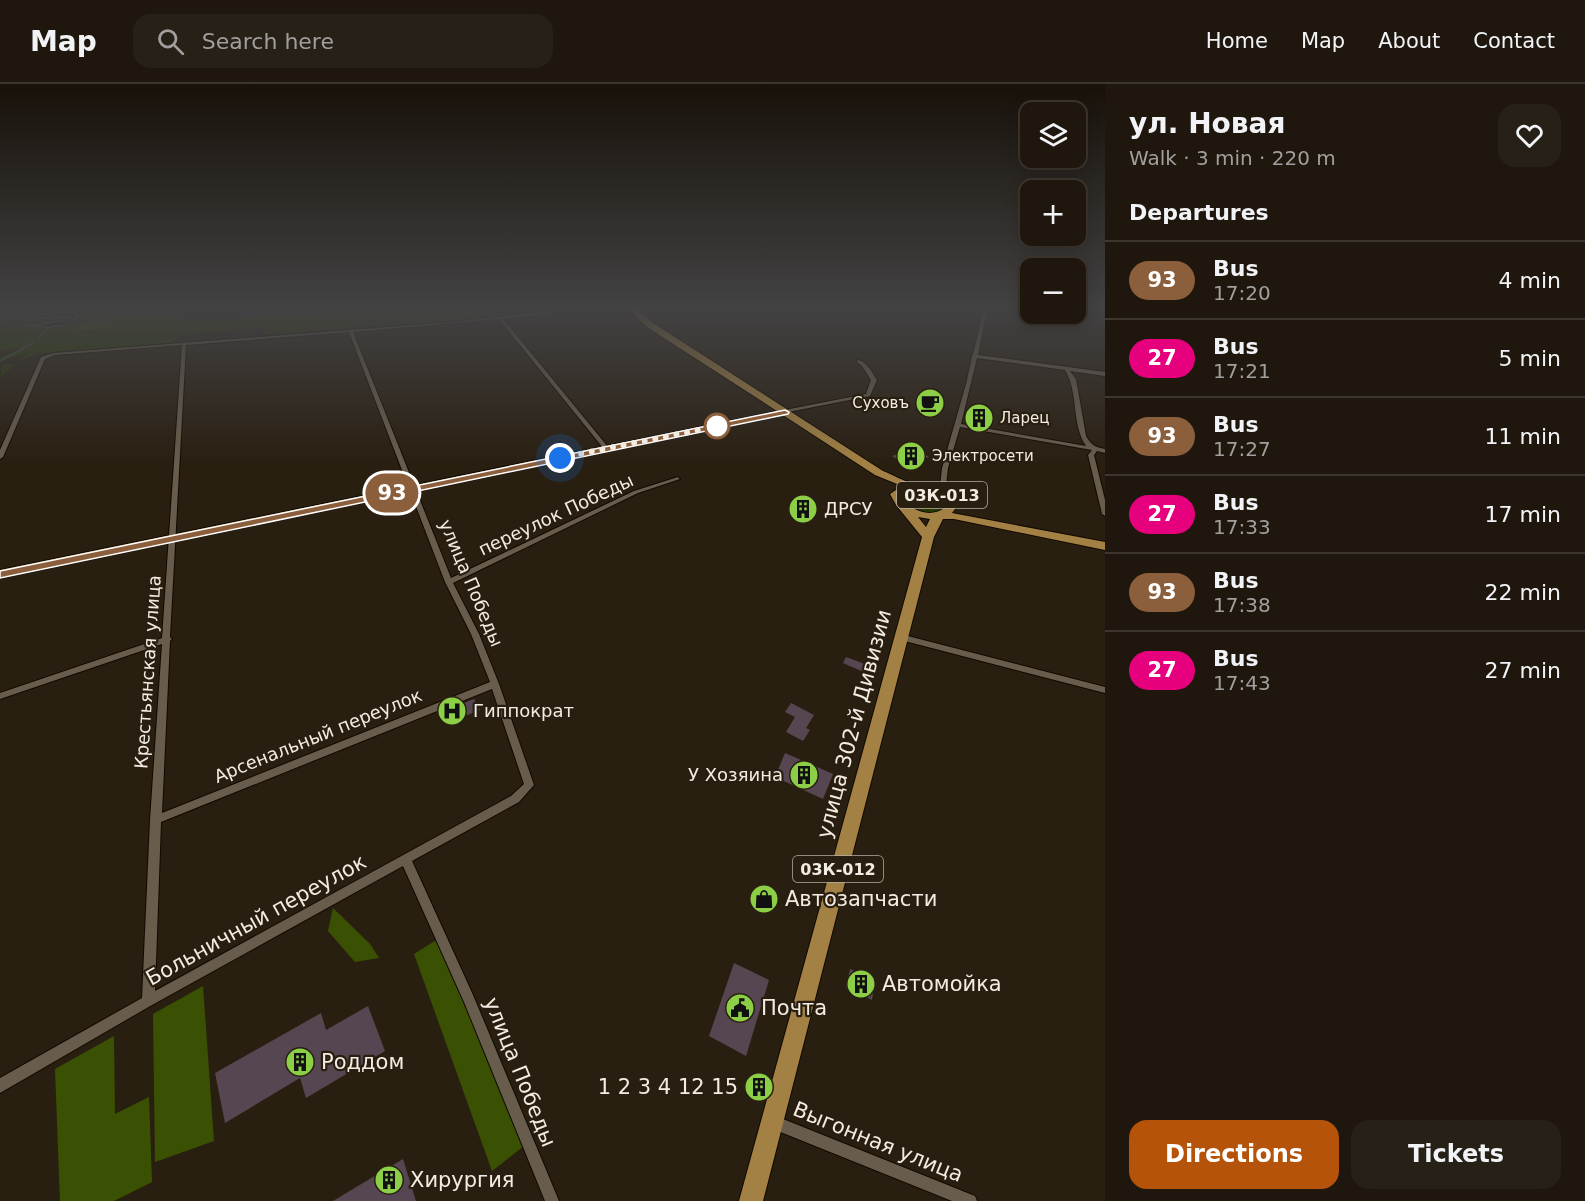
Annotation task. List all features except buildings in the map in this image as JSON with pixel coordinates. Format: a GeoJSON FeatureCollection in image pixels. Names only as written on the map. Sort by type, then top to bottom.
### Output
{"type":"FeatureCollection","features":[{"type":"Feature","properties":{"kind":"main road"},"geometry":{"type":"LineString","coordinates":[[703,359],[879,473]]}},
{"type":"Feature","properties":{"kind":"main road"},"geometry":{"type":"LineString","coordinates":[[0,574],[785,412]]}},
{"type":"Feature","properties":{"kind":"main road","name":"03К-013"},"geometry":{"type":"LineString","coordinates":[[879,473],[913,487]]}},
{"type":"Feature","properties":{"kind":"main road","name":"03К-013"},"geometry":{"type":"LineString","coordinates":[[879,473],[895,494],[899,504],[920,515],[1000,526],[1105,546]]}},
{"type":"Feature","properties":{"kind":"main road","name":"03К-013"},"geometry":{"type":"LineString","coordinates":[[895,494],[904,488],[913,487],[938,490],[950,504],[1000,526]]}},
{"type":"Feature","properties":{"kind":"main road","name":"03К-013"},"geometry":{"type":"LineString","coordinates":[[940,516],[947,514],[950,504]]}},
{"type":"Feature","properties":{"kind":"main road"},"geometry":{"type":"LineString","coordinates":[[904,508],[921,525],[928,537]]}},
{"type":"Feature","properties":{"kind":"main road","name":"улица 302-й Дивизии"},"geometry":{"type":"LineString","coordinates":[[751,1201],[900,637],[928,537],[940,516]]}},
{"type":"Feature","properties":{"kind":"street"},"geometry":{"type":"LineString","coordinates":[[0,457],[43,359]]}},
{"type":"Feature","properties":{"kind":"street","name":"Крестьянская улица"},"geometry":{"type":"LineString","coordinates":[[148,1001],[155,820],[168,639],[183,359]]}},
{"type":"Feature","properties":{"kind":"street","name":"улица Победы"},"geometry":{"type":"LineString","coordinates":[[361,359],[449,582],[475,634],[495,684],[529,785]]}},
{"type":"Feature","properties":{"kind":"street"},"geometry":{"type":"LineString","coordinates":[[533,359],[606,448]]}},
{"type":"Feature","properties":{"kind":"street"},"geometry":{"type":"LineString","coordinates":[[938,490],[958,425],[972,359]]}},
{"type":"Feature","properties":{"kind":"street"},"geometry":{"type":"LineString","coordinates":[[997,359],[1105,374]]}},
{"type":"Feature","properties":{"kind":"street"},"geometry":{"type":"LineString","coordinates":[[785,412],[868,395],[873,380],[859,361]]}},
{"type":"Feature","properties":{"kind":"street"},"geometry":{"type":"LineString","coordinates":[[1066,368],[1073,379],[1083,436],[1087,444],[1095,450]]}},
{"type":"Feature","properties":{"kind":"street"},"geometry":{"type":"LineString","coordinates":[[958,425],[1105,452]]}},
{"type":"Feature","properties":{"kind":"street"},"geometry":{"type":"LineString","coordinates":[[1095,450],[1091,455],[1105,514]]}},
{"type":"Feature","properties":{"kind":"street","name":"переулок Победы"},"geometry":{"type":"LineString","coordinates":[[449,582],[636,492],[676,479]]}},
{"type":"Feature","properties":{"kind":"street"},"geometry":{"type":"LineString","coordinates":[[900,637],[1105,690]]}},
{"type":"Feature","properties":{"kind":"street"},"geometry":{"type":"LineString","coordinates":[[0,696],[168,639]]}},
{"type":"Feature","properties":{"kind":"street","name":"Арсенальный переулок"},"geometry":{"type":"LineString","coordinates":[[155,820],[495,684]]}},
{"type":"Feature","properties":{"kind":"street","name":"Больничный переулок"},"geometry":{"type":"LineString","coordinates":[[0,1086],[148,1001],[515,800],[529,785]]}},
{"type":"Feature","properties":{"kind":"street","name":"улица Победы"},"geometry":{"type":"LineString","coordinates":[[406,860],[469,999],[552,1201]]}},
{"type":"Feature","properties":{"kind":"street","name":"Выгонная улица"},"geometry":{"type":"LineString","coordinates":[[771,1122],[970,1201]]}},
{"type":"Feature","properties":{"kind":"green space"},"geometry":{"type":"Polygon","coordinates":[[[25,359],[16,363],[0,378],[2,366],[25,359]]]}},
{"type":"Feature","properties":{"kind":"green space"},"geometry":{"type":"Polygon","coordinates":[[[918,490],[938,496],[946,507],[935,513],[929,513],[911,507],[902,498],[903,495],[918,490]]]}},
{"type":"Feature","properties":{"kind":"green space"},"geometry":{"type":"Polygon","coordinates":[[[333,908],[370,944],[379,958],[355,962],[328,931],[333,908]]]}},
{"type":"Feature","properties":{"kind":"green space"},"geometry":{"type":"Polygon","coordinates":[[[438,939],[529,1142],[492,1171],[414,954],[438,939]]]}},
{"type":"Feature","properties":{"kind":"green space"},"geometry":{"type":"Polygon","coordinates":[[[203,986],[214,1141],[155,1162],[153,1014],[203,986]]]}},
{"type":"Feature","properties":{"kind":"green space"},"geometry":{"type":"Polygon","coordinates":[[[114,1036],[115,1114],[149,1097],[152,1182],[114,1201],[60,1201],[55,1069],[114,1036]]]}},
{"type":"Feature","properties":{"kind":"bus line","name":"93"},"geometry":{"type":"LineString","coordinates":[[0,574],[785,412]]}},
{"type":"Feature","properties":{"kind":"place","name":"Суховъ"},"geometry":{"type":"Point","coordinates":[930,403]}},
{"type":"Feature","properties":{"kind":"place","name":"Ларец"},"geometry":{"type":"Point","coordinates":[979,418]}},
{"type":"Feature","properties":{"kind":"place","name":"Электросети"},"geometry":{"type":"Point","coordinates":[911,456]}},
{"type":"Feature","properties":{"kind":"place","name":"ДРСУ"},"geometry":{"type":"Point","coordinates":[803,509]}},
{"type":"Feature","properties":{"kind":"place","name":"Гиппократ"},"geometry":{"type":"Point","coordinates":[452,711]}},
{"type":"Feature","properties":{"kind":"place","name":"У Хозяина"},"geometry":{"type":"Point","coordinates":[804,775]}},
{"type":"Feature","properties":{"kind":"place","name":"Автозапчасти"},"geometry":{"type":"Point","coordinates":[764,899]}},
{"type":"Feature","properties":{"kind":"place","name":"Автомойка"},"geometry":{"type":"Point","coordinates":[861,984]}},
{"type":"Feature","properties":{"kind":"place","name":"Почта"},"geometry":{"type":"Point","coordinates":[740,1008]}},
{"type":"Feature","properties":{"kind":"place","name":"Роддом"},"geometry":{"type":"Point","coordinates":[300,1062]}},
{"type":"Feature","properties":{"kind":"place","name":"1 2 3 4 12 15"},"geometry":{"type":"Point","coordinates":[759,1087]}},
{"type":"Feature","properties":{"kind":"place","name":"Хирургия"},"geometry":{"type":"Point","coordinates":[389,1180]}},
{"type":"Feature","properties":{"kind":"route"},"geometry":{"type":"LineString","coordinates":[[560,458],[719,426],[717,426]]}}]}
